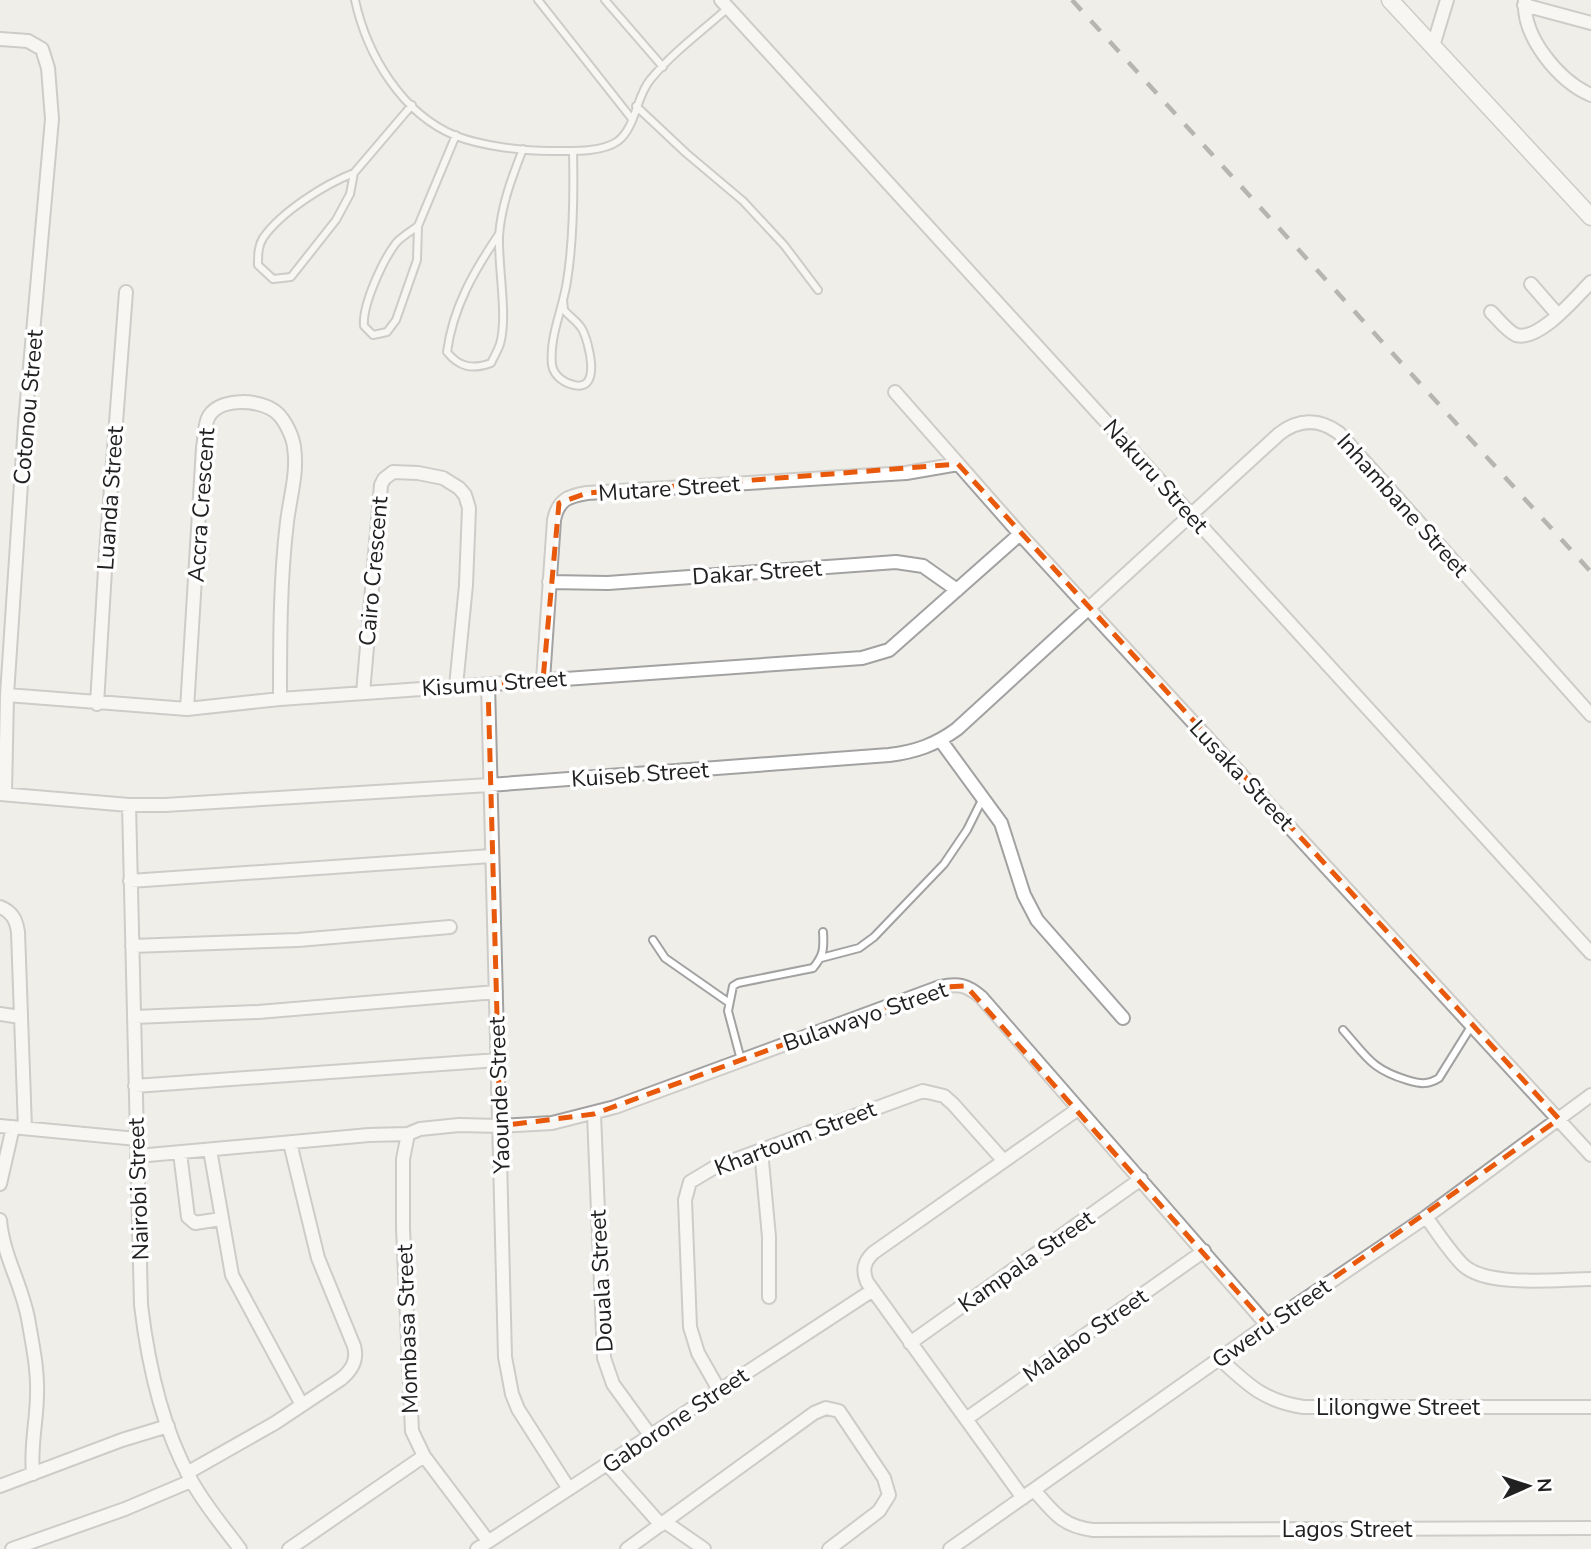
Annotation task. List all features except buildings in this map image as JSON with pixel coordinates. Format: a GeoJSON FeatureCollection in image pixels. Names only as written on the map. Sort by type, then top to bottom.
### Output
{"type":"FeatureCollection","features":[{"type":"Feature","properties":{"kind":"street"},"geometry":{"type":"LineString","coordinates":[[1390,0],[1591,217]]}},
{"type":"Feature","properties":{"kind":"street"},"geometry":{"type":"LineString","coordinates":[[1433,46],[1447,0]]}},
{"type":"Feature","properties":{"kind":"street"},"geometry":{"type":"LineString","coordinates":[[1591,23],[1524,2],[1528,22],[1549,65],[1567,82],[1591,95]]}},
{"type":"Feature","properties":{"kind":"street","name":"Nakuru Street"},"geometry":{"type":"LineString","coordinates":[[724,4],[1591,953]]}},
{"type":"Feature","properties":{"kind":"street","name":"Cotonou Street"},"geometry":{"type":"LineString","coordinates":[[0,39],[28,41],[42,49],[48,68],[51,105],[51,135],[25,423],[2,794]]}},
{"type":"Feature","properties":{"kind":"street"},"geometry":{"type":"LineString","coordinates":[[1492,312],[1511,332],[1525,336],[1540,330],[1591,282]]}},
{"type":"Feature","properties":{"kind":"street"},"geometry":{"type":"LineString","coordinates":[[1531,284],[1558,315]]}},
{"type":"Feature","properties":{"kind":"street","name":"Luanda Street"},"geometry":{"type":"LineString","coordinates":[[97,704],[126,292]]}},
{"type":"Feature","properties":{"kind":"street","name":"Lusaka Street"},"geometry":{"type":"LineString","coordinates":[[895,392],[1020,534],[1591,1156]]}},
{"type":"Feature","properties":{"kind":"street","name":"Accra Crescent"},"geometry":{"type":"LineString","coordinates":[[187,709],[207,418],[218,406],[233,402],[256,404],[277,413],[292,437],[295,448],[294,486],[287,522],[281,617],[280,699]]}},
{"type":"Feature","properties":{"kind":"street","name":"Inhambane Street"},"geometry":{"type":"LineString","coordinates":[[1192,515],[1287,428],[1305,421],[1330,426],[1591,715]]}},
{"type":"Feature","properties":{"kind":"street","name":"Mutare Street"},"geometry":{"type":"LineString","coordinates":[[543,680],[556,510],[566,498],[576,495],[906,473],[958,464]]}},
{"type":"Feature","properties":{"kind":"street","name":"Cairo Crescent"},"geometry":{"type":"LineString","coordinates":[[363,693],[381,485],[393,472],[443,478],[465,495],[468,508],[466,585],[456,686]]}},
{"type":"Feature","properties":{"kind":"street","name":"Kuiseb Street"},"geometry":{"type":"LineString","coordinates":[[2,794],[129,805],[165,805],[489,786],[889,755],[923,749],[941,741],[957,729],[1192,515]]}},
{"type":"Feature","properties":{"kind":"street","name":"Kisumu Street"},"geometry":{"type":"LineString","coordinates":[[7,695],[187,709],[280,699],[877,655],[889,650],[1020,534]]}},
{"type":"Feature","properties":{"kind":"street","name":"Dakar Street"},"geometry":{"type":"LineString","coordinates":[[549,582],[597,583],[896,562],[923,566],[957,590]]}},
{"type":"Feature","properties":{"kind":"street","name":"Yaounde Street"},"geometry":{"type":"LineString","coordinates":[[488,684],[508,1374],[512,1394],[526,1424],[569,1489]]}},
{"type":"Feature","properties":{"kind":"street"},"geometry":{"type":"LineString","coordinates":[[941,741],[1001,823],[1024,895],[1038,920],[1124,1018]]}},
{"type":"Feature","properties":{"kind":"street","name":"Nairobi Street"},"geometry":{"type":"LineString","coordinates":[[129,805],[136,1139],[143,1317],[150,1366],[168,1426],[189,1477],[240,1549]]}},
{"type":"Feature","properties":{"kind":"street"},"geometry":{"type":"LineString","coordinates":[[130,881],[491,856]]}},
{"type":"Feature","properties":{"kind":"street"},"geometry":{"type":"LineString","coordinates":[[0,907],[12,914],[17,925],[20,1017],[13,1127],[0,1184]]}},
{"type":"Feature","properties":{"kind":"street"},"geometry":{"type":"LineString","coordinates":[[132,946],[298,940],[450,926]]}},
{"type":"Feature","properties":{"kind":"street","name":"Bulawayo Street"},"geometry":{"type":"LineString","coordinates":[[137,1156],[369,1135],[408,1134],[429,1128],[459,1125],[552,1123],[594,1114],[940,987],[959,984],[981,997],[1267,1325]]}},
{"type":"Feature","properties":{"kind":"street"},"geometry":{"type":"LineString","coordinates":[[134,1017],[258,1012],[496,992]]}},
{"type":"Feature","properties":{"kind":"street"},"geometry":{"type":"LineString","coordinates":[[0,1014],[20,1017]]}},
{"type":"Feature","properties":{"kind":"street"},"geometry":{"type":"LineString","coordinates":[[135,1086],[498,1060]]}},
{"type":"Feature","properties":{"kind":"street","name":"Khartoum Street"},"geometry":{"type":"LineString","coordinates":[[719,1390],[698,1353],[690,1327],[685,1200],[690,1182],[705,1172],[761,1150],[923,1091],[944,1096],[1003,1160]]}},
{"type":"Feature","properties":{"kind":"street","name":"Gweru Street"},"geometry":{"type":"LineString","coordinates":[[950,1549],[1267,1325],[1426,1217],[1591,1095]]}},
{"type":"Feature","properties":{"kind":"street"},"geometry":{"type":"LineString","coordinates":[[873,1290],[863,1270],[867,1258],[1078,1109]]}},
{"type":"Feature","properties":{"kind":"street","name":"Douala Street"},"geometry":{"type":"LineString","coordinates":[[594,1114],[606,1370],[650,1435]]}},
{"type":"Feature","properties":{"kind":"street"},"geometry":{"type":"LineString","coordinates":[[13,1127],[136,1139]]}},
{"type":"Feature","properties":{"kind":"street","name":"Mombasa Street"},"geometry":{"type":"LineString","coordinates":[[408,1134],[403,1159],[403,1227],[412,1431],[424,1456],[483,1545]]}},
{"type":"Feature","properties":{"kind":"street"},"geometry":{"type":"LineString","coordinates":[[12,1549],[125,1509],[189,1477],[302,1405],[345,1375],[353,1365],[356,1355],[318,1258],[290,1143]]}},
{"type":"Feature","properties":{"kind":"street"},"geometry":{"type":"LineString","coordinates":[[210,1150],[232,1275],[302,1405]]}},
{"type":"Feature","properties":{"kind":"street"},"geometry":{"type":"LineString","coordinates":[[761,1150],[768,1224],[769,1297]]}},
{"type":"Feature","properties":{"kind":"street"},"geometry":{"type":"LineString","coordinates":[[180,1153],[188,1217],[195,1223],[221,1219]]}},
{"type":"Feature","properties":{"kind":"street","name":"Kampala Street"},"geometry":{"type":"LineString","coordinates":[[910,1343],[1141,1179]]}},
{"type":"Feature","properties":{"kind":"street"},"geometry":{"type":"LineString","coordinates":[[1426,1217],[1463,1265],[1479,1274],[1506,1279],[1591,1279]]}},
{"type":"Feature","properties":{"kind":"street"},"geometry":{"type":"LineString","coordinates":[[0,1220],[8,1256],[26,1304],[34,1354],[37,1396],[32,1439],[33,1474]]}},
{"type":"Feature","properties":{"kind":"street","name":"Malabo Street"},"geometry":{"type":"LineString","coordinates":[[966,1419],[1204,1251]]}},
{"type":"Feature","properties":{"kind":"street","name":"Gaborone Street"},"geometry":{"type":"LineString","coordinates":[[483,1545],[873,1290]]}},
{"type":"Feature","properties":{"kind":"street","name":"Lagos Street"},"geometry":{"type":"LineString","coordinates":[[873,1290],[966,1419],[1028,1494],[1068,1525],[1093,1530],[1591,1528]]}},
{"type":"Feature","properties":{"kind":"street","name":"Lilongwe Street"},"geometry":{"type":"LineString","coordinates":[[1220,1359],[1270,1399],[1303,1407],[1591,1407]]}},
{"type":"Feature","properties":{"kind":"street"},"geometry":{"type":"LineString","coordinates":[[627,1549],[814,1413],[834,1408],[844,1417],[884,1478],[890,1495],[879,1511],[829,1549]]}},
{"type":"Feature","properties":{"kind":"street"},"geometry":{"type":"LineString","coordinates":[[0,1486],[122,1440],[168,1426]]}},
{"type":"Feature","properties":{"kind":"street"},"geometry":{"type":"LineString","coordinates":[[289,1549],[424,1456]]}},
{"type":"Feature","properties":{"kind":"street"},"geometry":{"type":"LineString","coordinates":[[608,1465],[663,1523],[704,1549]]}},
{"type":"Feature","properties":{"kind":"lane"},"geometry":{"type":"LineString","coordinates":[[355,0],[367,38],[383,72],[419,113],[456,135],[523,149],[573,151],[603,147],[617,141],[632,119],[648,83],[724,4]]}},
{"type":"Feature","properties":{"kind":"lane"},"geometry":{"type":"LineString","coordinates":[[538,0],[632,119]]}},
{"type":"Feature","properties":{"kind":"lane"},"geometry":{"type":"LineString","coordinates":[[605,0],[663,67]]}},
{"type":"Feature","properties":{"kind":"lane"},"geometry":{"type":"LineString","coordinates":[[354,173],[350,194],[336,220],[291,277],[273,279],[258,265],[257,253],[262,239],[290,211],[330,182],[354,173],[412,105]]}},
{"type":"Feature","properties":{"kind":"lane"},"geometry":{"type":"LineString","coordinates":[[636,106],[743,201],[784,244],[818,290]]}},
{"type":"Feature","properties":{"kind":"lane"},"geometry":{"type":"LineString","coordinates":[[418,226],[396,243],[370,292],[363,312],[364,326],[373,335],[387,332],[396,320],[417,260],[418,226],[456,135]]}},
{"type":"Feature","properties":{"kind":"lane"},"geometry":{"type":"LineString","coordinates":[[499,234],[464,292],[451,326],[447,352],[455,362],[468,366],[491,363],[500,345],[502,327],[498,272],[499,234],[502,209],[523,149]]}},
{"type":"Feature","properties":{"kind":"lane"},"geometry":{"type":"LineString","coordinates":[[563,300],[564,310],[581,326],[587,339],[592,363],[591,378],[585,385],[578,387],[560,380],[552,368],[554,331],[569,271],[573,151]]}},
{"type":"Feature","properties":{"kind":"lane"},"geometry":{"type":"LineString","coordinates":[[821,958],[859,948],[874,937],[944,864],[967,830],[984,797]]}},
{"type":"Feature","properties":{"kind":"lane"},"geometry":{"type":"LineString","coordinates":[[741,1060],[728,1012],[733,986],[813,968],[824,949],[823,932]]}},
{"type":"Feature","properties":{"kind":"lane"},"geometry":{"type":"LineString","coordinates":[[653,940],[665,958],[729,1002]]}},
{"type":"Feature","properties":{"kind":"lane"},"geometry":{"type":"LineString","coordinates":[[1343,1030],[1375,1067],[1386,1074],[1421,1084],[1431,1083],[1439,1078],[1472,1025]]}},
{"type":"Feature","properties":{"kind":"highlighted area"},"geometry":{"type":"Polygon","coordinates":[[[958,464],[1559,1119],[1267,1325],[966,986],[940,987],[594,1114],[500,1126],[488,684],[543,680],[559,503],[587,493],[958,464]]]}},
{"type":"Feature","properties":{"kind":"railway"},"geometry":{"type":"LineString","coordinates":[[1072,0],[1591,572]]}}]}
